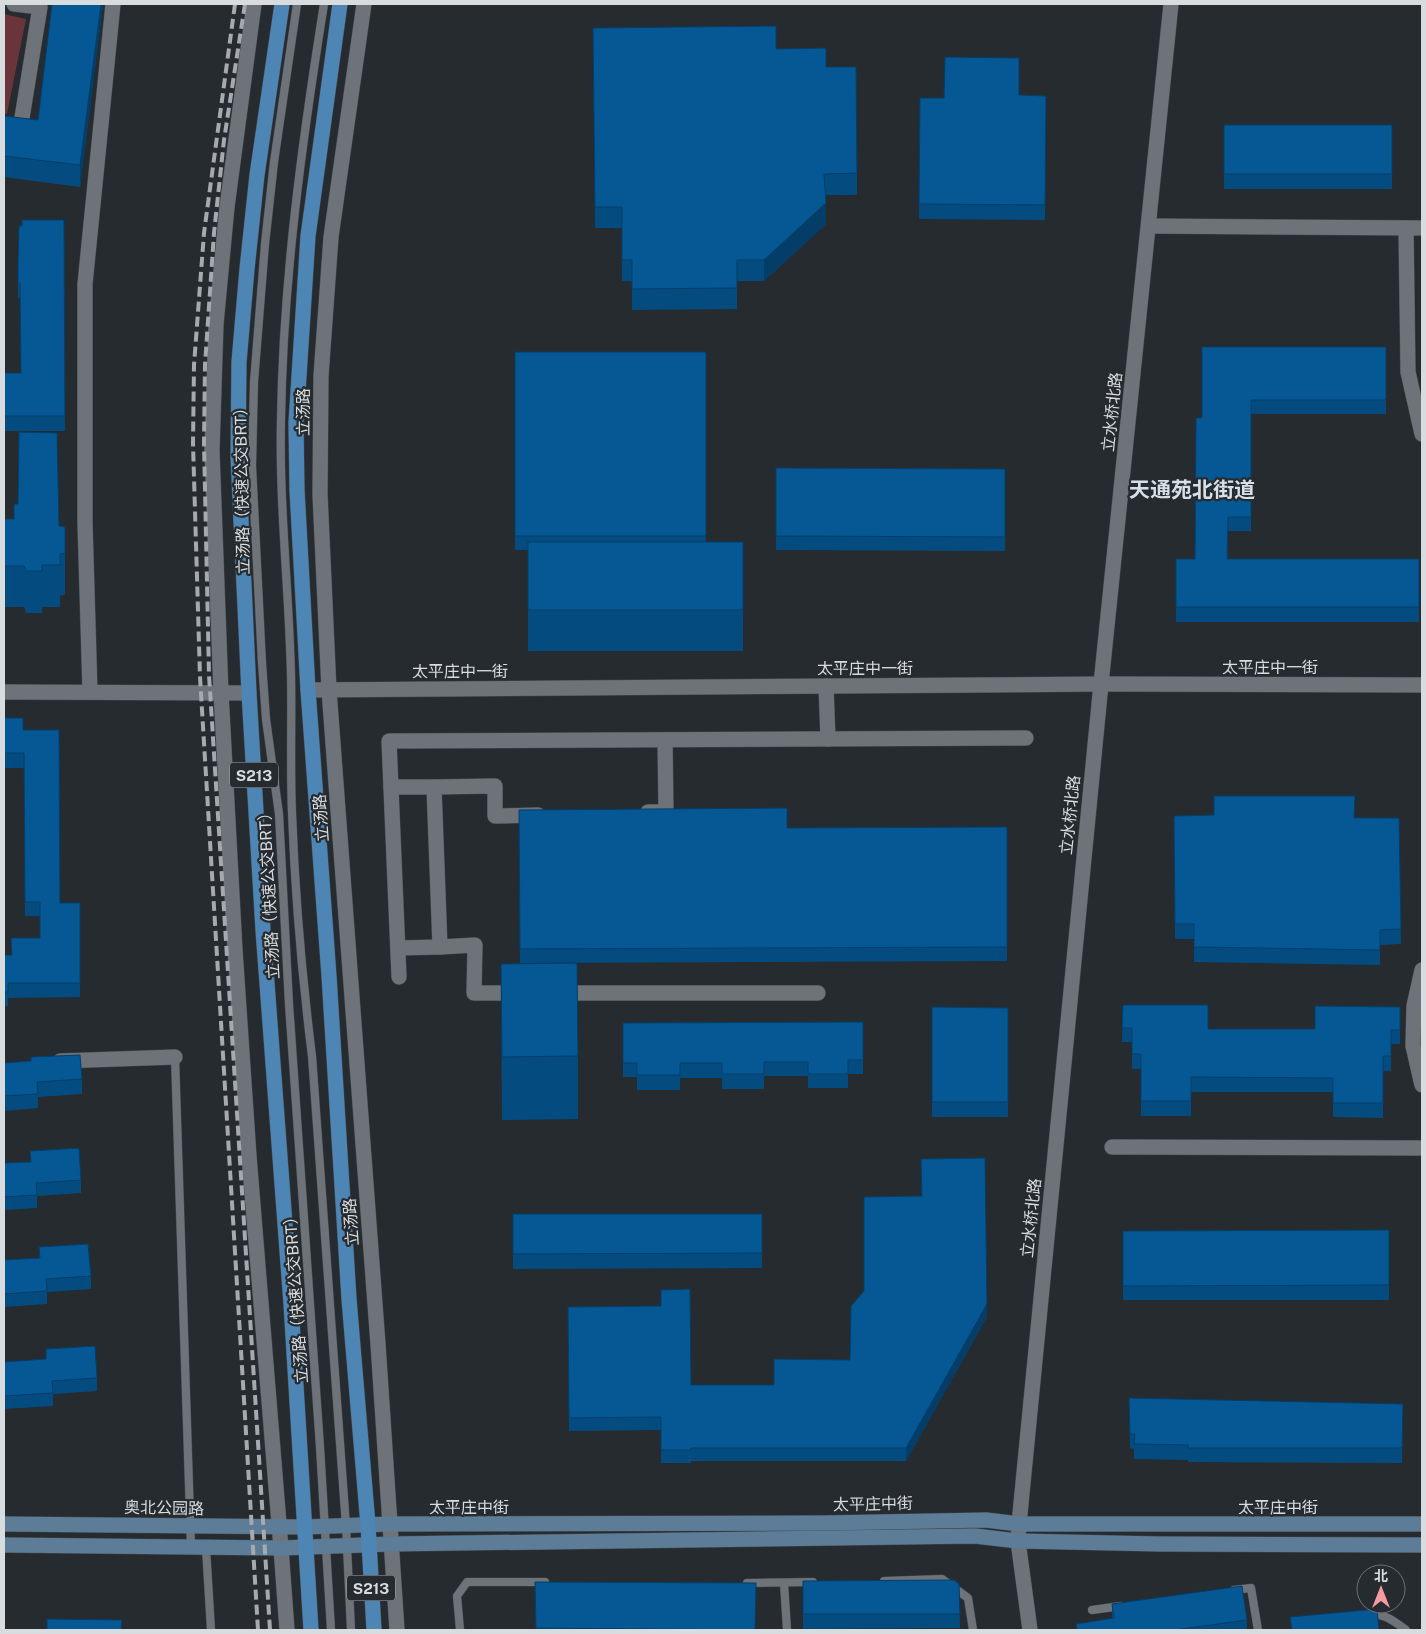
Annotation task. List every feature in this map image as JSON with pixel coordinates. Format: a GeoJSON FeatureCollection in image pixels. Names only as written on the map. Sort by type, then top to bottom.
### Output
{"type":"FeatureCollection","features":[{"type":"Feature","properties":{"kind":"main road","name":"S213"},"geometry":{"type":"LineString","coordinates":[[282,4],[257,175],[246,269],[239,362],[238,456],[263,930],[291,1304],[311,1630]]}},
{"type":"Feature","properties":{"kind":"main road","name":"立汤路"},"geometry":{"type":"LineString","coordinates":[[340,4],[308,236],[296,423],[308,690],[374,1630]]}},
{"type":"Feature","properties":{"kind":"main road","name":"太平庄中街"},"geometry":{"type":"LineString","coordinates":[[325,1527],[390,1524],[814,1523],[986,1520],[1019,1524],[1422,1524]]}},
{"type":"Feature","properties":{"kind":"main road","name":"奥北公园路"},"geometry":{"type":"LineString","coordinates":[[4,1524],[325,1527]]}},
{"type":"Feature","properties":{"kind":"main road","name":"太平庄中街"},"geometry":{"type":"LineString","coordinates":[[306,1547],[391,1544],[975,1536],[1018,1541],[1169,1544],[1422,1545]]}},
{"type":"Feature","properties":{"kind":"main road"},"geometry":{"type":"LineString","coordinates":[[4,1545],[306,1547]]}},
{"type":"Feature","properties":{"kind":"street"},"geometry":{"type":"LineString","coordinates":[[4,128],[20,130],[40,7],[14,4]]}},
{"type":"Feature","properties":{"kind":"street"},"geometry":{"type":"LineString","coordinates":[[90,692],[85,523],[85,284],[112,4]]}},
{"type":"Feature","properties":{"kind":"street","name":"S213"},"geometry":{"type":"LineString","coordinates":[[254,4],[227,207],[216,324],[212,451],[221,692],[235,950],[249,1156],[282,1548],[286,1630]]}},
{"type":"Feature","properties":{"kind":"street","name":"立汤路"},"geometry":{"type":"LineString","coordinates":[[364,4],[331,237],[321,376],[320,494],[329,690],[397,1630]]}},
{"type":"Feature","properties":{"kind":"street","name":"立水桥北路"},"geometry":{"type":"LineString","coordinates":[[1030,1630],[1018,1541],[1019,1524],[1101,684],[1171,4]]}},
{"type":"Feature","properties":{"kind":"street"},"geometry":{"type":"LineString","coordinates":[[1149,226],[1422,228]]}},
{"type":"Feature","properties":{"kind":"street"},"geometry":{"type":"LineString","coordinates":[[1406,228],[1408,372],[1422,434]]}},
{"type":"Feature","properties":{"kind":"street","name":"太平庄中一街"},"geometry":{"type":"LineString","coordinates":[[308,690],[1101,684],[1422,685]]}},
{"type":"Feature","properties":{"kind":"street"},"geometry":{"type":"LineString","coordinates":[[826,686],[828,739]]}},
{"type":"Feature","properties":{"kind":"street"},"geometry":{"type":"LineString","coordinates":[[4,692],[249,693]]}},
{"type":"Feature","properties":{"kind":"street"},"geometry":{"type":"LineString","coordinates":[[399,977],[389,741],[1026,738]]}},
{"type":"Feature","properties":{"kind":"street"},"geometry":{"type":"LineString","coordinates":[[638,812],[666,812],[665,740]]}},
{"type":"Feature","properties":{"kind":"street"},"geometry":{"type":"LineString","coordinates":[[391,787],[495,786],[495,816],[552,815]]}},
{"type":"Feature","properties":{"kind":"street"},"geometry":{"type":"LineString","coordinates":[[434,787],[440,947]]}},
{"type":"Feature","properties":{"kind":"street"},"geometry":{"type":"LineString","coordinates":[[398,948],[475,945],[474,993],[818,993]]}},
{"type":"Feature","properties":{"kind":"street"},"geometry":{"type":"LineString","coordinates":[[1422,970],[1414,1006],[1413,1046],[1422,1085]]}},
{"type":"Feature","properties":{"kind":"street"},"geometry":{"type":"LineString","coordinates":[[43,1061],[175,1057]]}},
{"type":"Feature","properties":{"kind":"street"},"geometry":{"type":"LineString","coordinates":[[1112,1147],[1422,1148]]}},
{"type":"Feature","properties":{"kind":"lane","name":"立汤路（快速公交BRT）"},"geometry":{"type":"LineString","coordinates":[[297,4],[277,142],[265,244],[254,382],[252,466],[262,672],[266,719],[280,823],[289,1004],[331,1630]]}},
{"type":"Feature","properties":{"kind":"lane","name":"立汤路（快速公交BRT）"},"geometry":{"type":"LineString","coordinates":[[324,4],[291,234],[285,319],[280,471],[291,671],[292,810],[295,865],[305,1004],[312,1056],[346,1526],[351,1630]]}},
{"type":"Feature","properties":{"kind":"lane"},"geometry":{"type":"LineString","coordinates":[[175,1057],[190,1526],[198,1547],[211,1630]]}},
{"type":"Feature","properties":{"kind":"lane"},"geometry":{"type":"LineString","coordinates":[[873,1581],[942,1579],[968,1598],[973,1630]]}},
{"type":"Feature","properties":{"kind":"lane"},"geometry":{"type":"LineString","coordinates":[[460,1630],[457,1596],[467,1582],[556,1582]]}},
{"type":"Feature","properties":{"kind":"lane"},"geometry":{"type":"LineString","coordinates":[[734,1583],[823,1582]]}},
{"type":"Feature","properties":{"kind":"lane"},"geometry":{"type":"LineString","coordinates":[[784,1583],[787,1630]]}},
{"type":"Feature","properties":{"kind":"lane"},"geometry":{"type":"LineString","coordinates":[[1223,1592],[1251,1588],[1258,1630]]}},
{"type":"Feature","properties":{"kind":"lane"},"geometry":{"type":"LineString","coordinates":[[1092,1610],[1130,1605]]}},
{"type":"Feature","properties":{"kind":"lane"},"geometry":{"type":"LineString","coordinates":[[1358,1615],[1377,1614],[1390,1618],[1406,1630]]}},
{"type":"Feature","properties":{"kind":"shaded area"},"geometry":{"type":"Polygon","coordinates":[[[4,14],[26,19],[7,114],[4,113],[4,14]]]}},
{"type":"Feature","properties":{"kind":"building"},"geometry":{"type":"Polygon","coordinates":[[[52,4],[101,4],[80,165],[4,156],[4,116],[38,120],[52,4]]]}},
{"type":"Feature","properties":{"kind":"building"},"geometry":{"type":"Polygon","coordinates":[[[776,26],[776,49],[826,48],[826,67],[856,67],[857,173],[824,174],[826,203],[764,260],[737,260],[737,288],[632,289],[632,260],[622,260],[622,207],[595,207],[593,28],[776,26]]]}},
{"type":"Feature","properties":{"kind":"building"},"geometry":{"type":"Polygon","coordinates":[[[945,57],[1019,58],[1019,95],[1046,96],[1045,205],[919,204],[920,98],[944,98],[945,57]]]}},
{"type":"Feature","properties":{"kind":"building"},"geometry":{"type":"Polygon","coordinates":[[[1224,125],[1392,125],[1392,174],[1224,174],[1224,125]]]}},
{"type":"Feature","properties":{"kind":"building"},"geometry":{"type":"Polygon","coordinates":[[[22,220],[64,220],[65,416],[4,416],[4,373],[21,373],[18,265],[19,226],[22,226],[22,220]]]}},
{"type":"Feature","properties":{"kind":"building"},"geometry":{"type":"Polygon","coordinates":[[[1202,347],[1386,347],[1386,400],[1251,400],[1251,517],[1228,517],[1227,559],[1419,559],[1419,607],[1176,607],[1176,559],[1195,559],[1196,418],[1202,418],[1202,347]]]}},
{"type":"Feature","properties":{"kind":"building"},"geometry":{"type":"Polygon","coordinates":[[[515,352],[706,352],[706,536],[515,536],[515,352]]]}},
{"type":"Feature","properties":{"kind":"building"},"geometry":{"type":"Polygon","coordinates":[[[19,432],[57,433],[59,526],[65,527],[65,553],[60,554],[60,565],[42,565],[42,571],[26,571],[24,566],[5,566],[4,568],[4,519],[14,519],[14,504],[18,504],[19,432]]]}},
{"type":"Feature","properties":{"kind":"building"},"geometry":{"type":"Polygon","coordinates":[[[776,468],[1005,469],[1005,537],[776,536],[776,468]]]}},
{"type":"Feature","properties":{"kind":"building"},"geometry":{"type":"Polygon","coordinates":[[[528,542],[743,542],[743,610],[528,610],[528,542]]]}},
{"type":"Feature","properties":{"kind":"building"},"geometry":{"type":"Polygon","coordinates":[[[4,718],[23,718],[23,730],[59,730],[60,903],[80,903],[80,983],[8,983],[8,992],[4,992],[4,955],[12,955],[11,938],[40,938],[40,902],[25,902],[24,753],[4,753],[4,718]]]}},
{"type":"Feature","properties":{"kind":"building"},"geometry":{"type":"Polygon","coordinates":[[[1214,796],[1355,796],[1354,818],[1399,818],[1401,929],[1380,930],[1380,950],[1194,947],[1194,924],[1175,924],[1174,816],[1214,815],[1214,796]]]}},
{"type":"Feature","properties":{"kind":"building"},"geometry":{"type":"Polygon","coordinates":[[[787,808],[787,828],[1007,827],[1007,947],[520,949],[519,810],[787,808]]]}},
{"type":"Feature","properties":{"kind":"building"},"geometry":{"type":"Polygon","coordinates":[[[577,963],[578,1056],[502,1057],[501,964],[577,963]]]}},
{"type":"Feature","properties":{"kind":"building"},"geometry":{"type":"Polygon","coordinates":[[[1123,1005],[1208,1005],[1208,1029],[1315,1029],[1315,1006],[1400,1007],[1400,1030],[1391,1030],[1391,1056],[1383,1056],[1383,1103],[1333,1103],[1333,1078],[1191,1077],[1191,1101],[1141,1101],[1141,1054],[1132,1054],[1132,1028],[1122,1028],[1123,1005]]]}},
{"type":"Feature","properties":{"kind":"building"},"geometry":{"type":"Polygon","coordinates":[[[932,1007],[1008,1008],[1008,1102],[932,1102],[932,1007]]]}},
{"type":"Feature","properties":{"kind":"building"},"geometry":{"type":"Polygon","coordinates":[[[863,1022],[863,1060],[848,1060],[848,1074],[808,1074],[808,1062],[764,1062],[764,1074],[722,1074],[722,1063],[680,1063],[680,1075],[637,1075],[637,1063],[623,1063],[623,1023],[863,1022]]]}},
{"type":"Feature","properties":{"kind":"building"},"geometry":{"type":"Polygon","coordinates":[[[80,1055],[82,1079],[37,1082],[38,1094],[4,1096],[4,1063],[31,1061],[31,1057],[80,1055]]]}},
{"type":"Feature","properties":{"kind":"building"},"geometry":{"type":"Polygon","coordinates":[[[79,1148],[81,1180],[36,1183],[37,1195],[4,1197],[4,1163],[31,1162],[30,1151],[79,1148]]]}},
{"type":"Feature","properties":{"kind":"building"},"geometry":{"type":"Polygon","coordinates":[[[985,1158],[987,1304],[906,1448],[691,1448],[691,1450],[661,1450],[661,1417],[569,1418],[568,1307],[661,1306],[661,1290],[690,1289],[691,1385],[774,1385],[774,1359],[850,1360],[851,1306],[864,1291],[864,1197],[922,1196],[921,1159],[985,1158]]]}},
{"type":"Feature","properties":{"kind":"building"},"geometry":{"type":"Polygon","coordinates":[[[513,1214],[762,1214],[762,1253],[513,1254],[513,1214]]]}},
{"type":"Feature","properties":{"kind":"building"},"geometry":{"type":"Polygon","coordinates":[[[1389,1230],[1389,1285],[1123,1286],[1123,1231],[1389,1230]]]}},
{"type":"Feature","properties":{"kind":"building"},"geometry":{"type":"Polygon","coordinates":[[[88,1244],[91,1276],[46,1279],[47,1291],[4,1294],[4,1260],[40,1258],[39,1247],[88,1244]]]}},
{"type":"Feature","properties":{"kind":"building"},"geometry":{"type":"Polygon","coordinates":[[[95,1346],[97,1378],[52,1381],[53,1393],[4,1396],[4,1362],[46,1359],[46,1349],[95,1346]]]}},
{"type":"Feature","properties":{"kind":"building"},"geometry":{"type":"Polygon","coordinates":[[[1129,1398],[1403,1404],[1402,1448],[1188,1448],[1188,1445],[1134,1444],[1135,1434],[1130,1434],[1129,1398]]]}},
{"type":"Feature","properties":{"kind":"building"},"geometry":{"type":"Polygon","coordinates":[[[954,1580],[959,1584],[960,1614],[803,1614],[803,1581],[954,1580]]]}},
{"type":"Feature","properties":{"kind":"building"},"geometry":{"type":"Polygon","coordinates":[[[535,1582],[756,1583],[755,1630],[536,1628],[535,1582]]]}},
{"type":"Feature","properties":{"kind":"building"},"geometry":{"type":"Polygon","coordinates":[[[1242,1586],[1247,1620],[1174,1630],[1077,1630],[1076,1624],[1114,1618],[1112,1604],[1242,1586]]]}},
{"type":"Feature","properties":{"kind":"building"},"geometry":{"type":"Polygon","coordinates":[[[1356,1611],[1356,1614],[1377,1614],[1379,1630],[1292,1630],[1290,1617],[1356,1611]]]}},
{"type":"Feature","properties":{"kind":"building"},"geometry":{"type":"Polygon","coordinates":[[[47,1619],[122,1620],[121,1630],[47,1630],[47,1619]]]}},
{"type":"Feature","properties":{"kind":"railway"},"geometry":{"type":"LineString","coordinates":[[235,4],[204,233],[194,365],[193,444],[200,677],[258,1630]]}},
{"type":"Feature","properties":{"kind":"railway"},"geometry":{"type":"LineString","coordinates":[[245,4],[224,140],[214,233],[205,365],[204,443],[209,675],[270,1630]]}},
{"type":"Feature","properties":{"kind":"district","name":"天通苑北街道"},"geometry":{"type":"Point","coordinates":[1192,489]}}]}
